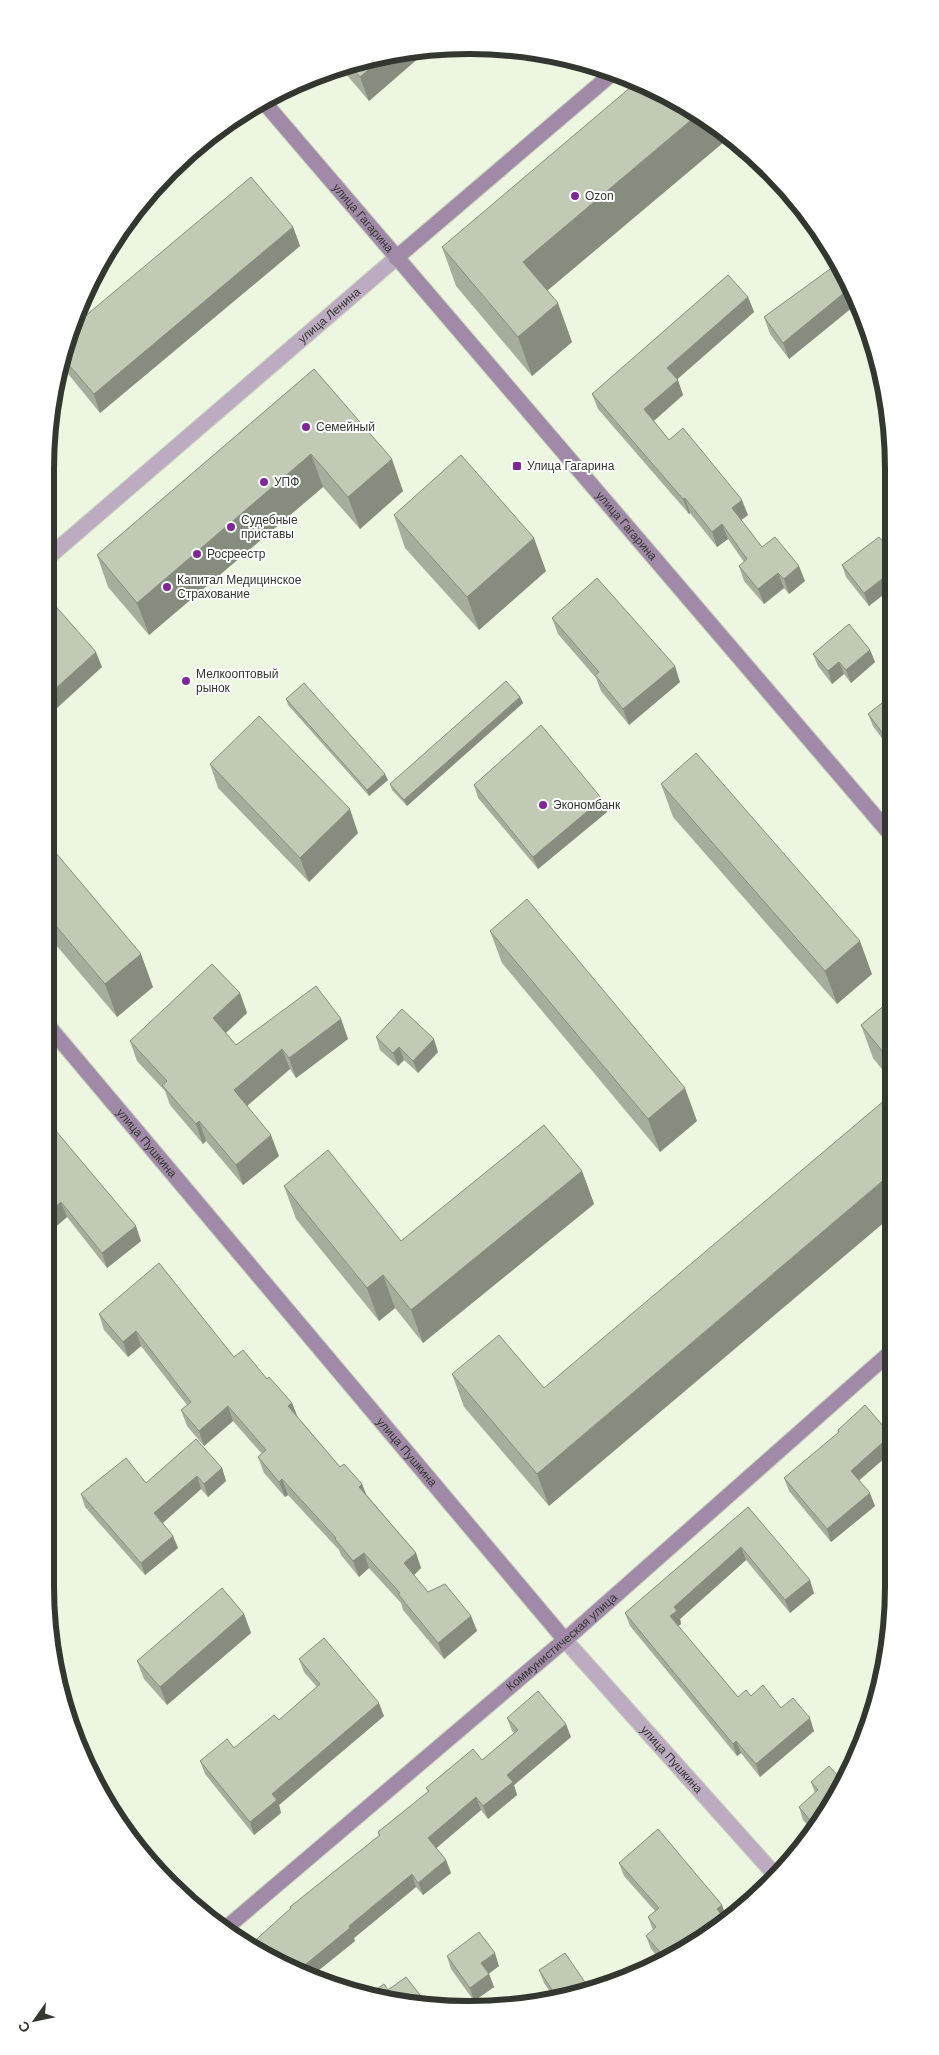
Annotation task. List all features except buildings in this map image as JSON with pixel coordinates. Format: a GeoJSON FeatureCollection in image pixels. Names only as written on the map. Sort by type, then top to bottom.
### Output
{"type":"FeatureCollection","features":[{"type":"Feature","properties":{"kind":"street","name":"улица Ленина"},"geometry":{"type":"LineString","coordinates":[[54,552],[607,78]]}},
{"type":"Feature","properties":{"kind":"street","name":"улица Гагарина"},"geometry":{"type":"LineString","coordinates":[[267,106],[885,828]]}},
{"type":"Feature","properties":{"kind":"street","name":"улица Пушкина"},"geometry":{"type":"LineString","coordinates":[[54,1033],[565,1640],[771,1871]]}},
{"type":"Feature","properties":{"kind":"street","name":"Коммунистическая улица"},"geometry":{"type":"LineString","coordinates":[[230,1925],[565,1640],[885,1357]]}},
{"type":"Feature","properties":{"kind":"place","name":"Ozon"},"geometry":{"type":"Point","coordinates":[575,196]}},
{"type":"Feature","properties":{"kind":"place","name":"Семейный"},"geometry":{"type":"Point","coordinates":[306,427]}},
{"type":"Feature","properties":{"kind":"place","name":"Улица Гагарина"},"geometry":{"type":"Point","coordinates":[517,466]}},
{"type":"Feature","properties":{"kind":"place","name":"УПФ"},"geometry":{"type":"Point","coordinates":[264,482]}},
{"type":"Feature","properties":{"kind":"place","name":"Судебные приставы"},"geometry":{"type":"Point","coordinates":[231,527]}},
{"type":"Feature","properties":{"kind":"place","name":"Росреестр"},"geometry":{"type":"Point","coordinates":[197,554]}},
{"type":"Feature","properties":{"kind":"place","name":"Капитал Медицинское Страхование"},"geometry":{"type":"Point","coordinates":[167,587]}},
{"type":"Feature","properties":{"kind":"place","name":"Мелкооптовый рынок"},"geometry":{"type":"Point","coordinates":[186,681]}},
{"type":"Feature","properties":{"kind":"place","name":"Экономбанк"},"geometry":{"type":"Point","coordinates":[543,805]}}]}
